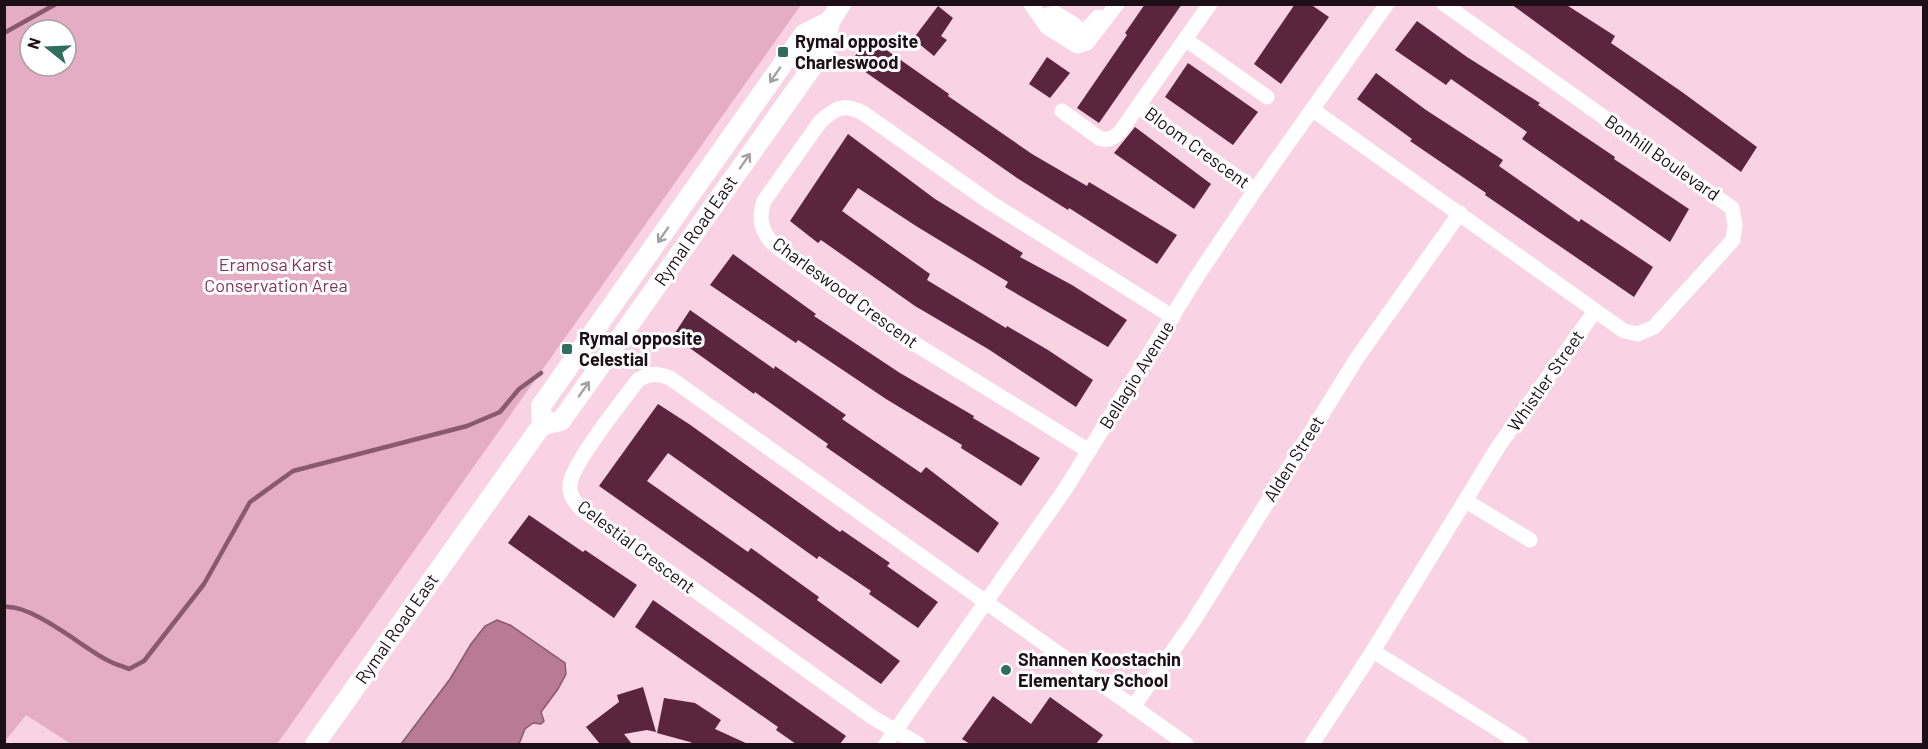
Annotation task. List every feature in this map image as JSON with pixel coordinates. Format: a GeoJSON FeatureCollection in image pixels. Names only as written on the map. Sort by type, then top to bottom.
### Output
{"type":"FeatureCollection","features":[{"type":"Feature","properties":{"kind":"main road","name":"Rymal Road East"},"geometry":{"type":"LineString","coordinates":[[315,744],[542,425],[542,406],[804,34],[836,13]]}},
{"type":"Feature","properties":{"kind":"street"},"geometry":{"type":"LineString","coordinates":[[1031,5],[1069,32],[1089,29],[1109,4]]}},
{"type":"Feature","properties":{"kind":"street"},"geometry":{"type":"LineString","coordinates":[[1031,5],[1047,27],[1077,46],[1087,43],[1117,4]]}},
{"type":"Feature","properties":{"kind":"street","name":"Bloom Crescent"},"geometry":{"type":"LineString","coordinates":[[1062,111],[1099,138],[1113,139],[1210,4]]}},
{"type":"Feature","properties":{"kind":"street","name":"Bellagio Avenue"},"geometry":{"type":"LineString","coordinates":[[886,744],[1066,488],[1255,190],[1387,4]]}},
{"type":"Feature","properties":{"kind":"street","name":"Bonhill Boulevard"},"geometry":{"type":"LineString","coordinates":[[1444,4],[1732,208],[1735,225],[1733,240],[1654,327],[1638,334],[1624,330],[1595,311]]}},
{"type":"Feature","properties":{"kind":"street"},"geometry":{"type":"LineString","coordinates":[[1185,39],[1267,97]]}},
{"type":"Feature","properties":{"kind":"street","name":"Bloom Crescent"},"geometry":{"type":"LineString","coordinates":[[1138,106],[1255,190]]}},
{"type":"Feature","properties":{"kind":"street","name":"Charleswood Crescent"},"geometry":{"type":"LineString","coordinates":[[1089,451],[899,334],[774,245],[765,236],[761,226],[760,212],[764,201],[820,122],[831,112],[851,107],[863,113],[991,203],[1173,317]]}},
{"type":"Feature","properties":{"kind":"street","name":"Whistler Street"},"geometry":{"type":"LineString","coordinates":[[1312,744],[1373,651],[1498,447],[1595,311],[1313,110]]}},
{"type":"Feature","properties":{"kind":"street","name":"Alden Street"},"geometry":{"type":"LineString","coordinates":[[1133,707],[1192,622],[1357,358],[1460,213]]}},
{"type":"Feature","properties":{"kind":"street","name":"Celestial Crescent"},"geometry":{"type":"LineString","coordinates":[[895,731],[582,509],[573,499],[569,487],[575,467],[638,380],[648,374],[658,373],[670,378],[986,602]]}},
{"type":"Feature","properties":{"kind":"street"},"geometry":{"type":"LineString","coordinates":[[1466,501],[1530,540]]}},
{"type":"Feature","properties":{"kind":"street"},"geometry":{"type":"LineString","coordinates":[[986,602],[1186,744]]}},
{"type":"Feature","properties":{"kind":"street"},"geometry":{"type":"LineString","coordinates":[[1373,651],[1521,744]]}},
{"type":"Feature","properties":{"kind":"street"},"geometry":{"type":"LineString","coordinates":[[895,731],[918,744]]}},
{"type":"Feature","properties":{"kind":"green space","name":"Eramosa Karst Conservation Area"},"geometry":{"type":"Polygon","coordinates":[[[5,4],[801,4],[277,744],[71,744],[26,715],[5,741],[5,4]]]}},
{"type":"Feature","properties":{"kind":"shaded area"},"geometry":{"type":"Polygon","coordinates":[[[497,620],[510,625],[565,663],[566,674],[541,712],[544,721],[541,724],[533,723],[525,729],[519,744],[401,744],[450,679],[471,644],[485,626],[497,620]]]}},
{"type":"Feature","properties":{"kind":"building"},"geometry":{"type":"Polygon","coordinates":[[[1145,4],[1182,4],[1099,123],[1077,108],[1127,35],[1125,33],[1145,4]]]}},
{"type":"Feature","properties":{"kind":"building"},"geometry":{"type":"Polygon","coordinates":[[[1295,4],[1310,4],[1329,17],[1281,84],[1254,64],[1295,4]]]}},
{"type":"Feature","properties":{"kind":"building"},"geometry":{"type":"Polygon","coordinates":[[[1511,4],[1565,4],[1615,36],[1611,43],[1757,147],[1741,172],[1511,4]]]}},
{"type":"Feature","properties":{"kind":"building"},"geometry":{"type":"Polygon","coordinates":[[[938,6],[953,18],[941,36],[947,40],[934,56],[913,39],[938,6]]]}},
{"type":"Feature","properties":{"kind":"building"},"geometry":{"type":"Polygon","coordinates":[[[1417,21],[1467,57],[1540,103],[1538,105],[1689,209],[1670,242],[1522,139],[1527,132],[1451,79],[1446,85],[1395,50],[1417,21]]]}},
{"type":"Feature","properties":{"kind":"building"},"geometry":{"type":"Polygon","coordinates":[[[868,37],[1032,154],[1087,186],[1089,182],[1177,235],[1157,264],[1017,178],[851,62],[868,37]]]}},
{"type":"Feature","properties":{"kind":"building"},"geometry":{"type":"Polygon","coordinates":[[[1047,57],[1070,73],[1050,98],[1029,84],[1047,57]]]}},
{"type":"Feature","properties":{"kind":"building"},"geometry":{"type":"Polygon","coordinates":[[[1188,63],[1258,112],[1233,145],[1165,97],[1188,63]]]}},
{"type":"Feature","properties":{"kind":"building"},"geometry":{"type":"Polygon","coordinates":[[[1376,73],[1426,110],[1503,160],[1499,166],[1579,222],[1581,219],[1653,267],[1634,297],[1485,195],[1486,193],[1410,141],[1412,139],[1357,99],[1376,73]]]}},
{"type":"Feature","properties":{"kind":"building"},"geometry":{"type":"Polygon","coordinates":[[[1135,127],[1211,184],[1194,209],[1114,153],[1135,127]]]}},
{"type":"Feature","properties":{"kind":"building"},"geometry":{"type":"Polygon","coordinates":[[[848,134],[935,199],[1023,253],[1020,257],[1072,285],[1127,320],[1108,347],[1005,287],[1008,282],[858,188],[842,211],[930,274],[927,280],[1006,328],[1007,326],[1048,350],[1093,380],[1076,407],[988,349],[915,306],[821,240],[818,243],[790,221],[848,134]]]}},
{"type":"Feature","properties":{"kind":"building"},"geometry":{"type":"Polygon","coordinates":[[[733,254],[816,314],[814,316],[900,373],[1040,458],[1021,486],[961,448],[962,445],[886,399],[798,340],[796,343],[710,285],[733,254]]]}},
{"type":"Feature","properties":{"kind":"building"},"geometry":{"type":"Polygon","coordinates":[[[690,310],[774,369],[775,366],[846,415],[842,419],[921,473],[926,467],[999,523],[978,553],[826,447],[828,444],[755,392],[754,394],[673,336],[690,310]]]}},
{"type":"Feature","properties":{"kind":"building"},"geometry":{"type":"Polygon","coordinates":[[[658,404],[840,532],[842,530],[890,563],[887,566],[938,602],[918,628],[869,594],[871,591],[819,556],[817,559],[668,453],[647,481],[748,552],[751,548],[819,597],[817,600],[900,661],[881,684],[599,486],[658,404]]]}},
{"type":"Feature","properties":{"kind":"building"},"geometry":{"type":"Polygon","coordinates":[[[529,515],[637,585],[614,618],[508,543],[529,515]]]}},
{"type":"Feature","properties":{"kind":"building"},"geometry":{"type":"Polygon","coordinates":[[[653,600],[846,736],[840,744],[796,744],[776,730],[778,727],[635,627],[653,600]]]}},
{"type":"Feature","properties":{"kind":"building"},"geometry":{"type":"Polygon","coordinates":[[[643,687],[656,732],[647,730],[624,734],[632,744],[600,744],[586,727],[619,702],[617,695],[643,687]]]}},
{"type":"Feature","properties":{"kind":"building"},"geometry":{"type":"Polygon","coordinates":[[[993,696],[1031,724],[1050,697],[1103,735],[1096,744],[970,744],[962,739],[993,696]]]}},
{"type":"Feature","properties":{"kind":"building"},"geometry":{"type":"Polygon","coordinates":[[[664,698],[695,703],[721,720],[715,729],[748,744],[694,744],[657,733],[664,698]]]}},
{"type":"Feature","properties":{"kind":"waterway"},"geometry":{"type":"LineString","coordinates":[[4,33],[56,4]]}},
{"type":"Feature","properties":{"kind":"waterway"},"geometry":{"type":"LineString","coordinates":[[4,607],[28,612],[107,660],[129,669],[144,661],[204,584],[250,502],[293,471],[467,426],[500,412],[519,389],[541,373]]}},
{"type":"Feature","properties":{"kind":"place","name":"Rymal opposite Charleswood"},"geometry":{"type":"Point","coordinates":[783,52]}},
{"type":"Feature","properties":{"kind":"place","name":"Rymal opposite Celestial"},"geometry":{"type":"Point","coordinates":[567,349]}},
{"type":"Feature","properties":{"kind":"place","name":"Shannen Koostachin Elementary School"},"geometry":{"type":"Point","coordinates":[1006,670]}}]}
